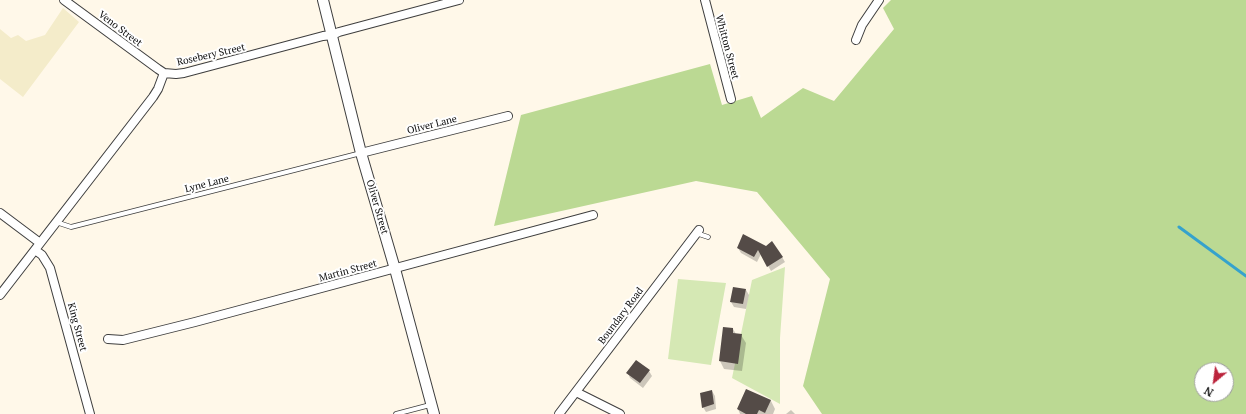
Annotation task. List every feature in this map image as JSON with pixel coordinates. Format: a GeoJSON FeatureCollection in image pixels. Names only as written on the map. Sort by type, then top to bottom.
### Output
{"type":"FeatureCollection","features":[{"type":"Feature","properties":{"kind":"street","name":"Veno Street"},"geometry":{"type":"LineString","coordinates":[[64,0],[164,73]]}},
{"type":"Feature","properties":{"kind":"street","name":"Oliver Street"},"geometry":{"type":"LineString","coordinates":[[323,0],[361,153],[395,269],[433,409]]}},
{"type":"Feature","properties":{"kind":"street","name":"Rosebery Street"},"geometry":{"type":"LineString","coordinates":[[0,295],[153,97],[158,89],[164,73],[184,73],[460,0]]}},
{"type":"Feature","properties":{"kind":"street","name":"Whitton Street"},"geometry":{"type":"LineString","coordinates":[[705,0],[731,99]]}},
{"type":"Feature","properties":{"kind":"street"},"geometry":{"type":"LineString","coordinates":[[856,40],[862,26],[879,0]]}},
{"type":"Feature","properties":{"kind":"street","name":"Oliver Lane"},"geometry":{"type":"LineString","coordinates":[[361,153],[508,116]]}},
{"type":"Feature","properties":{"kind":"street","name":"King Street"},"geometry":{"type":"LineString","coordinates":[[0,213],[38,247],[50,268],[90,414]]}},
{"type":"Feature","properties":{"kind":"street","name":"Martin Street"},"geometry":{"type":"LineString","coordinates":[[108,339],[123,340],[194,322],[593,215]]}},
{"type":"Feature","properties":{"kind":"street","name":"Boundary Road"},"geometry":{"type":"LineString","coordinates":[[559,414],[697,231]]}},
{"type":"Feature","properties":{"kind":"street"},"geometry":{"type":"LineString","coordinates":[[576,392],[620,414]]}},
{"type":"Feature","properties":{"kind":"lane","name":"Lyne Lane"},"geometry":{"type":"LineString","coordinates":[[56,222],[71,227],[361,153]]}},
{"type":"Feature","properties":{"kind":"lane"},"geometry":{"type":"LineString","coordinates":[[697,231],[708,237]]}},
{"type":"Feature","properties":{"kind":"lane"},"geometry":{"type":"LineString","coordinates":[[396,414],[433,409]]}},
{"type":"Feature","properties":{"kind":"shaded area"},"geometry":{"type":"Polygon","coordinates":[[[63,8],[79,22],[23,97],[0,79],[0,29],[11,38],[18,35],[26,41],[45,35],[63,8]]]}},
{"type":"Feature","properties":{"kind":"green space"},"geometry":{"type":"Polygon","coordinates":[[[891,0],[1246,0],[1246,414],[822,414],[803,386],[830,279],[757,192],[696,181],[494,226],[521,115],[710,64],[722,105],[752,96],[761,118],[803,88],[834,101],[894,29],[883,8],[891,0]]]}},
{"type":"Feature","properties":{"kind":"green space"},"geometry":{"type":"Polygon","coordinates":[[[785,267],[780,338],[780,404],[732,378],[752,280],[785,267]]]}},
{"type":"Feature","properties":{"kind":"green space"},"geometry":{"type":"Polygon","coordinates":[[[678,279],[726,283],[711,365],[668,359],[678,279]]]}},
{"type":"Feature","properties":{"kind":"building"},"geometry":{"type":"Polygon","coordinates":[[[743,234],[766,246],[772,241],[783,257],[767,267],[758,250],[754,257],[737,248],[743,234]]]}},
{"type":"Feature","properties":{"kind":"building"},"geometry":{"type":"Polygon","coordinates":[[[733,287],[746,289],[743,304],[730,302],[733,287]]]}},
{"type":"Feature","properties":{"kind":"building"},"geometry":{"type":"Polygon","coordinates":[[[723,327],[733,328],[733,333],[742,334],[738,364],[719,361],[723,327]]]}},
{"type":"Feature","properties":{"kind":"building"},"geometry":{"type":"Polygon","coordinates":[[[636,360],[650,370],[640,383],[626,373],[636,360]]]}},
{"type":"Feature","properties":{"kind":"building"},"geometry":{"type":"Polygon","coordinates":[[[746,389],[771,400],[765,413],[759,410],[757,414],[746,414],[737,409],[746,389]]]}},
{"type":"Feature","properties":{"kind":"building"},"geometry":{"type":"Polygon","coordinates":[[[712,390],[714,404],[702,408],[700,393],[712,390]]]}},
{"type":"Feature","properties":{"kind":"waterway"},"geometry":{"type":"LineString","coordinates":[[1179,227],[1246,276]]}}]}
